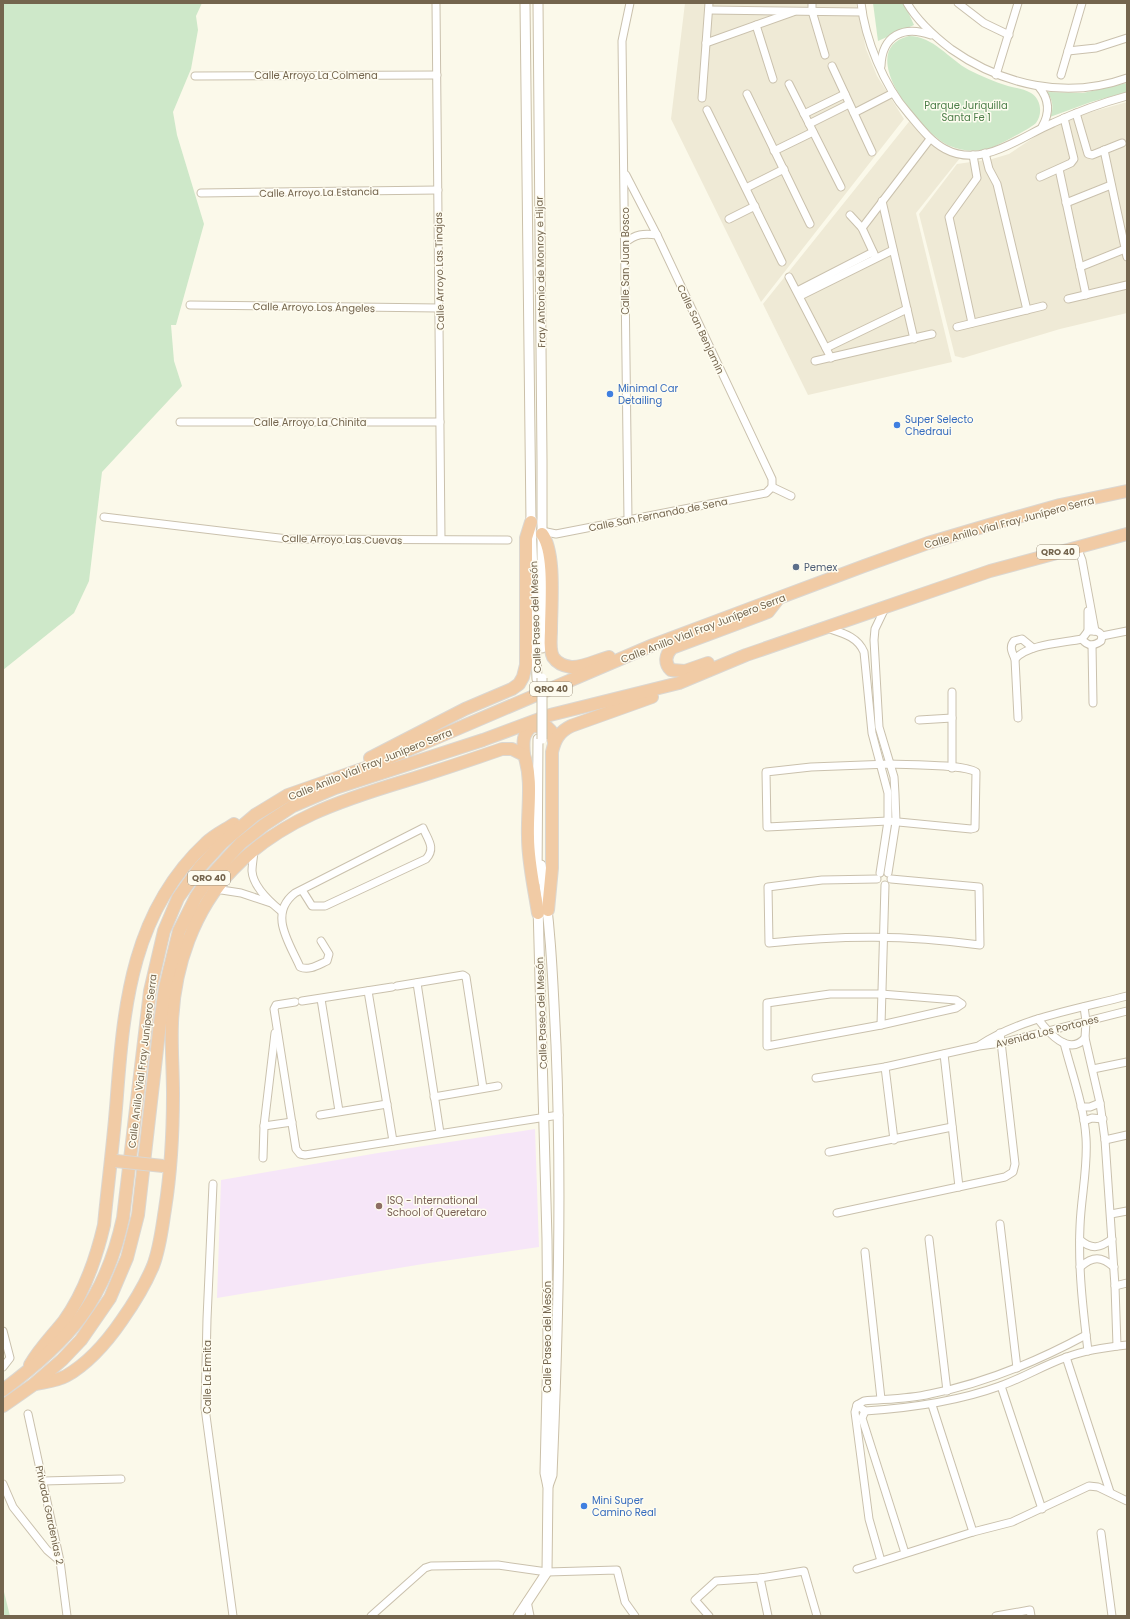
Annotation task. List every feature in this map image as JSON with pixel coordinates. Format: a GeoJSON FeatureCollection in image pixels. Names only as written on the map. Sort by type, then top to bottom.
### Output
{"type":"FeatureCollection","features":[{"type":"Feature","properties":{"kind":"highway","name":"Calle Anillo Vial Fray Junípero Serra"},"geometry":{"type":"LineString","coordinates":[[3,1390],[59,1344],[92,1302],[116,1249],[123,1218],[150,991],[162,938],[171,914],[187,884],[210,855],[236,830],[270,805],[295,792],[375,764],[653,645],[928,544],[1060,505],[1127,491]]}},
{"type":"Feature","properties":{"kind":"highway"},"geometry":{"type":"LineString","coordinates":[[325,781],[435,724],[512,689],[519,684],[523,677],[526,665],[526,538],[531,522]]}},
{"type":"Feature","properties":{"kind":"highway","name":"Calle Anillo Vial Fray Junípero Serra"},"geometry":{"type":"LineString","coordinates":[[3,1406],[33,1385],[62,1360],[81,1340],[110,1298],[127,1258],[138,1214],[165,988],[179,931],[196,897],[217,869],[241,843],[278,814],[336,788],[483,740],[550,715],[679,683],[746,655],[990,571],[1127,534]]}},
{"type":"Feature","properties":{"kind":"highway"},"geometry":{"type":"LineString","coordinates":[[539,536],[546,540],[550,556],[551,647],[552,655],[557,662],[566,666],[580,666],[653,645]]}},
{"type":"Feature","properties":{"kind":"highway"},"geometry":{"type":"LineString","coordinates":[[746,655],[727,657],[685,671],[672,670],[666,661],[668,653],[672,648],[768,612],[778,599]]}},
{"type":"Feature","properties":{"kind":"highway"},"geometry":{"type":"LineString","coordinates":[[543,911],[552,868],[552,752],[554,742],[561,732],[571,726],[658,695],[679,683]]}},
{"type":"Feature","properties":{"kind":"highway"},"geometry":{"type":"LineString","coordinates":[[543,911],[529,864],[528,772],[523,741],[526,731],[532,726],[547,727],[551,730],[554,742]]}},
{"type":"Feature","properties":{"kind":"highway"},"geometry":{"type":"LineString","coordinates":[[407,780],[483,740]]}},
{"type":"Feature","properties":{"kind":"highway"},"geometry":{"type":"LineString","coordinates":[[33,1385],[65,1377],[93,1356],[116,1329],[136,1300],[153,1265],[162,1232],[173,1093],[172,1022],[176,990],[182,955],[194,927],[215,889],[233,868],[254,849],[278,831],[322,808],[502,749],[512,749],[524,754]]}},
{"type":"Feature","properties":{"kind":"highway"},"geometry":{"type":"LineString","coordinates":[[24,1374],[36,1354],[64,1321],[81,1294],[95,1260],[104,1225],[113,1161],[125,1013],[132,971],[144,933],[176,878],[207,842],[242,819],[270,805]]}},
{"type":"Feature","properties":{"kind":"highway"},"geometry":{"type":"LineString","coordinates":[[113,1161],[166,1167]]}},
{"type":"Feature","properties":{"kind":"main road","name":"Fray Antonio de Monroy e Hijar"},"geometry":{"type":"LineString","coordinates":[[526,3],[531,522],[539,536]]}},
{"type":"Feature","properties":{"kind":"main road","name":"Fray Antonio de Monroy e Hijar"},"geometry":{"type":"LineString","coordinates":[[538,3],[540,245],[539,536]]}},
{"type":"Feature","properties":{"kind":"main road"},"geometry":{"type":"LineString","coordinates":[[529,245],[540,245]]}},
{"type":"Feature","properties":{"kind":"main road","name":"Calle Paseo del Mesón"},"geometry":{"type":"LineString","coordinates":[[539,536],[540,739],[536,862],[543,911],[559,1115],[560,1232],[545,1473],[548,1487],[547,1572]]}},
{"type":"Feature","properties":{"kind":"main road","name":"Calle Paseo del Mesón"},"geometry":{"type":"LineString","coordinates":[[543,911],[545,1117],[553,1345]]}},
{"type":"Feature","properties":{"kind":"main road"},"geometry":{"type":"LineString","coordinates":[[518,1616],[547,1572]]}},
{"type":"Feature","properties":{"kind":"street","name":"Calle Arroyo Las Tinajas"},"geometry":{"type":"LineString","coordinates":[[436,3],[441,540]]}},
{"type":"Feature","properties":{"kind":"street","name":"Calle San Juan Bosco"},"geometry":{"type":"LineString","coordinates":[[628,520],[625,173],[622,41],[630,3]]}},
{"type":"Feature","properties":{"kind":"street"},"geometry":{"type":"LineString","coordinates":[[812,3],[812,11],[825,55]]}},
{"type":"Feature","properties":{"kind":"street"},"geometry":{"type":"LineString","coordinates":[[861,3],[862,12],[881,70],[893,93],[904,109],[930,139],[946,150],[965,154],[985,153],[998,150],[1064,118],[1127,96]]}},
{"type":"Feature","properties":{"kind":"street"},"geometry":{"type":"LineString","coordinates":[[907,3],[912,12],[934,36],[959,54],[996,75],[1040,87],[1065,88],[1088,87],[1127,78]]}},
{"type":"Feature","properties":{"kind":"street"},"geometry":{"type":"LineString","coordinates":[[958,3],[984,23],[1009,35]]}},
{"type":"Feature","properties":{"kind":"street"},"geometry":{"type":"LineString","coordinates":[[996,75],[1018,3]]}},
{"type":"Feature","properties":{"kind":"street"},"geometry":{"type":"LineString","coordinates":[[1061,76],[1082,3]]}},
{"type":"Feature","properties":{"kind":"street"},"geometry":{"type":"LineString","coordinates":[[702,98],[709,6],[766,6],[812,11],[862,12]]}},
{"type":"Feature","properties":{"kind":"street"},"geometry":{"type":"LineString","coordinates":[[706,43],[797,10]]}},
{"type":"Feature","properties":{"kind":"street"},"geometry":{"type":"LineString","coordinates":[[756,25],[772,79]]}},
{"type":"Feature","properties":{"kind":"street"},"geometry":{"type":"LineString","coordinates":[[881,70],[881,56],[886,45],[893,36],[906,31],[920,31],[934,36]]}},
{"type":"Feature","properties":{"kind":"street"},"geometry":{"type":"LineString","coordinates":[[1068,50],[1096,48],[1127,38]]}},
{"type":"Feature","properties":{"kind":"street"},"geometry":{"type":"LineString","coordinates":[[832,66],[872,152]]}},
{"type":"Feature","properties":{"kind":"street","name":"Calle Arroyo La Colmena"},"geometry":{"type":"LineString","coordinates":[[195,76],[437,75]]}},
{"type":"Feature","properties":{"kind":"street"},"geometry":{"type":"LineString","coordinates":[[789,84],[840,187]]}},
{"type":"Feature","properties":{"kind":"street"},"geometry":{"type":"LineString","coordinates":[[1040,87],[1047,99],[1048,107],[1046,121],[1042,128]]}},
{"type":"Feature","properties":{"kind":"street"},"geometry":{"type":"LineString","coordinates":[[854,113],[893,93]]}},
{"type":"Feature","properties":{"kind":"street"},"geometry":{"type":"LineString","coordinates":[[747,94],[810,224]]}},
{"type":"Feature","properties":{"kind":"street"},"geometry":{"type":"LineString","coordinates":[[804,114],[845,94]]}},
{"type":"Feature","properties":{"kind":"street"},"geometry":{"type":"LineString","coordinates":[[809,124],[849,104]]}},
{"type":"Feature","properties":{"kind":"street"},"geometry":{"type":"LineString","coordinates":[[707,110],[782,262]]}},
{"type":"Feature","properties":{"kind":"street"},"geometry":{"type":"LineString","coordinates":[[1076,113],[1086,153],[1092,155],[1122,143]]}},
{"type":"Feature","properties":{"kind":"street"},"geometry":{"type":"LineString","coordinates":[[1040,177],[1071,163],[1074,159],[1064,118]]}},
{"type":"Feature","properties":{"kind":"street"},"geometry":{"type":"LineString","coordinates":[[774,151],[813,132]]}},
{"type":"Feature","properties":{"kind":"street"},"geometry":{"type":"LineString","coordinates":[[862,228],[930,139]]}},
{"type":"Feature","properties":{"kind":"street"},"geometry":{"type":"LineString","coordinates":[[1080,267],[1126,253],[1104,150]]}},
{"type":"Feature","properties":{"kind":"street"},"geometry":{"type":"LineString","coordinates":[[985,153],[991,173],[997,184],[1027,310]]}},
{"type":"Feature","properties":{"kind":"street"},"geometry":{"type":"LineString","coordinates":[[972,323],[950,217],[974,182],[977,174],[973,154]]}},
{"type":"Feature","properties":{"kind":"street"},"geometry":{"type":"LineString","coordinates":[[746,188],[784,169]]}},
{"type":"Feature","properties":{"kind":"street"},"geometry":{"type":"LineString","coordinates":[[1059,169],[1086,295]]}},
{"type":"Feature","properties":{"kind":"street","name":"Calle San Benjamín"},"geometry":{"type":"LineString","coordinates":[[625,173],[657,235],[772,479],[772,487]]}},
{"type":"Feature","properties":{"kind":"street"},"geometry":{"type":"LineString","coordinates":[[1066,203],[1111,185]]}},
{"type":"Feature","properties":{"kind":"street","name":"Calle Arroyo La Estancia"},"geometry":{"type":"LineString","coordinates":[[200,193],[438,190]]}},
{"type":"Feature","properties":{"kind":"street"},"geometry":{"type":"LineString","coordinates":[[882,201],[914,339]]}},
{"type":"Feature","properties":{"kind":"street"},"geometry":{"type":"LineString","coordinates":[[729,219],[755,206]]}},
{"type":"Feature","properties":{"kind":"street"},"geometry":{"type":"LineString","coordinates":[[850,215],[862,228],[875,255]]}},
{"type":"Feature","properties":{"kind":"street"},"geometry":{"type":"LineString","coordinates":[[625,243],[631,237],[641,234],[657,235]]}},
{"type":"Feature","properties":{"kind":"street"},"geometry":{"type":"LineString","coordinates":[[798,294],[875,255],[893,250]]}},
{"type":"Feature","properties":{"kind":"street"},"geometry":{"type":"LineString","coordinates":[[790,278],[831,358]]}},
{"type":"Feature","properties":{"kind":"street"},"geometry":{"type":"LineString","coordinates":[[1068,299],[1127,285]]}},
{"type":"Feature","properties":{"kind":"street","name":"Calle Arroyo Los Ángeles"},"geometry":{"type":"LineString","coordinates":[[190,305],[439,308]]}},
{"type":"Feature","properties":{"kind":"street"},"geometry":{"type":"LineString","coordinates":[[957,327],[1043,306]]}},
{"type":"Feature","properties":{"kind":"street"},"geometry":{"type":"LineString","coordinates":[[826,348],[907,309]]}},
{"type":"Feature","properties":{"kind":"street"},"geometry":{"type":"LineString","coordinates":[[815,361],[932,334]]}},
{"type":"Feature","properties":{"kind":"street","name":"Calle Arroyo La Chinita"},"geometry":{"type":"LineString","coordinates":[[180,422],[440,422]]}},
{"type":"Feature","properties":{"kind":"street"},"geometry":{"type":"LineString","coordinates":[[772,487],[791,496]]}},
{"type":"Feature","properties":{"kind":"street","name":"Calle San Fernando de Sena"},"geometry":{"type":"LineString","coordinates":[[539,536],[766,493],[772,487]]}},
{"type":"Feature","properties":{"kind":"street","name":"Calle Arroyo Las Cuevas"},"geometry":{"type":"LineString","coordinates":[[104,517],[288,540],[508,540]]}},
{"type":"Feature","properties":{"kind":"street"},"geometry":{"type":"LineString","coordinates":[[1015,659],[1023,652],[1033,648],[1082,639],[1091,628],[1082,560],[1077,547]]}},
{"type":"Feature","properties":{"kind":"street"},"geometry":{"type":"LineString","coordinates":[[886,606],[875,629],[871,728],[888,793],[888,821],[879,876],[882,885],[888,879]]}},
{"type":"Feature","properties":{"kind":"street"},"geometry":{"type":"LineString","coordinates":[[825,627],[848,635],[859,644],[864,652],[879,727],[894,782],[896,822],[888,879],[883,936],[881,1025]]}},
{"type":"Feature","properties":{"kind":"street"},"geometry":{"type":"LineString","coordinates":[[1091,628],[1102,636],[1127,631]]}},
{"type":"Feature","properties":{"kind":"street"},"geometry":{"type":"LineString","coordinates":[[1082,639],[1085,643],[1092,645],[1101,641],[1102,636]]}},
{"type":"Feature","properties":{"kind":"street"},"geometry":{"type":"LineString","coordinates":[[1018,718],[1015,659],[1011,648],[1014,641],[1022,639],[1033,648]]}},
{"type":"Feature","properties":{"kind":"street"},"geometry":{"type":"LineString","coordinates":[[859,644],[874,640]]}},
{"type":"Feature","properties":{"kind":"street"},"geometry":{"type":"LineString","coordinates":[[1092,645],[1093,702]]}},
{"type":"Feature","properties":{"kind":"street"},"geometry":{"type":"LineString","coordinates":[[952,692],[952,768]]}},
{"type":"Feature","properties":{"kind":"street"},"geometry":{"type":"LineString","coordinates":[[919,720],[952,718]]}},
{"type":"Feature","properties":{"kind":"street"},"geometry":{"type":"LineString","coordinates":[[890,764],[952,768],[972,770],[976,772],[975,828],[971,829],[888,821],[822,823],[770,828],[767,827],[766,772],[811,767],[890,764]]}},
{"type":"Feature","properties":{"kind":"street"},"geometry":{"type":"LineString","coordinates":[[302,890],[312,906],[325,906],[426,858],[431,853],[432,847],[423,828],[302,890],[288,899],[281,910],[281,924],[300,966],[305,969],[312,968],[327,961],[329,954],[321,941]]}},
{"type":"Feature","properties":{"kind":"street"},"geometry":{"type":"LineString","coordinates":[[254,849],[252,870],[253,877],[271,903]]}},
{"type":"Feature","properties":{"kind":"street"},"geometry":{"type":"LineString","coordinates":[[884,871],[888,879],[979,887],[980,945],[931,939],[883,936],[823,937],[769,943],[768,887],[822,880],[879,876],[884,871]]}},
{"type":"Feature","properties":{"kind":"street"},"geometry":{"type":"LineString","coordinates":[[215,889],[241,892],[271,903],[281,910]]}},
{"type":"Feature","properties":{"kind":"street"},"geometry":{"type":"LineString","coordinates":[[484,1088],[466,977],[463,975],[274,1006],[296,1149],[300,1154],[305,1155],[559,1115]]}},
{"type":"Feature","properties":{"kind":"street"},"geometry":{"type":"LineString","coordinates":[[417,983],[440,1133]]}},
{"type":"Feature","properties":{"kind":"street"},"geometry":{"type":"LineString","coordinates":[[368,991],[394,1141]]}},
{"type":"Feature","properties":{"kind":"street"},"geometry":{"type":"LineString","coordinates":[[830,994],[881,994],[956,1000],[962,1004],[956,1008],[881,1025],[767,1046],[768,1002],[830,994]]}},
{"type":"Feature","properties":{"kind":"street","name":"Avenida Los Portones"},"geometry":{"type":"LineString","coordinates":[[979,1046],[1000,1033],[1038,1019],[1127,996]]}},
{"type":"Feature","properties":{"kind":"street"},"geometry":{"type":"LineString","coordinates":[[321,999],[339,1111]]}},
{"type":"Feature","properties":{"kind":"street"},"geometry":{"type":"LineString","coordinates":[[1084,1007],[1086,1021],[1085,1038],[1103,1119],[1111,1214],[1117,1346]]}},
{"type":"Feature","properties":{"kind":"street","name":"Avenida Los Portones"},"geometry":{"type":"LineString","coordinates":[[979,1046],[1001,1043],[1127,1011]]}},
{"type":"Feature","properties":{"kind":"street"},"geometry":{"type":"LineString","coordinates":[[1038,1019],[1048,1031],[1064,1043],[1073,1045],[1085,1038]]}},
{"type":"Feature","properties":{"kind":"street"},"geometry":{"type":"LineString","coordinates":[[263,1158],[264,1126],[276,1025]]}},
{"type":"Feature","properties":{"kind":"street"},"geometry":{"type":"LineString","coordinates":[[837,1213],[1006,1178],[1013,1172],[1015,1164],[1000,1033]]}},
{"type":"Feature","properties":{"kind":"street"},"geometry":{"type":"LineString","coordinates":[[1064,1043],[1084,1121],[1086,1149],[1085,1183],[1080,1225],[1080,1267],[1088,1351]]}},
{"type":"Feature","properties":{"kind":"street"},"geometry":{"type":"LineString","coordinates":[[816,1078],[885,1067],[979,1046]]}},
{"type":"Feature","properties":{"kind":"street"},"geometry":{"type":"LineString","coordinates":[[944,1054],[959,1187]]}},
{"type":"Feature","properties":{"kind":"street"},"geometry":{"type":"LineString","coordinates":[[1093,1069],[1127,1062]]}},
{"type":"Feature","properties":{"kind":"street"},"geometry":{"type":"LineString","coordinates":[[885,1067],[894,1140]]}},
{"type":"Feature","properties":{"kind":"street"},"geometry":{"type":"LineString","coordinates":[[434,1097],[498,1086]]}},
{"type":"Feature","properties":{"kind":"street"},"geometry":{"type":"LineString","coordinates":[[1081,1107],[1090,1107],[1100,1103]]}},
{"type":"Feature","properties":{"kind":"street"},"geometry":{"type":"LineString","coordinates":[[320,1115],[387,1104]]}},
{"type":"Feature","properties":{"kind":"street"},"geometry":{"type":"LineString","coordinates":[[1084,1121],[1092,1118],[1103,1119]]}},
{"type":"Feature","properties":{"kind":"street"},"geometry":{"type":"LineString","coordinates":[[264,1126],[292,1122]]}},
{"type":"Feature","properties":{"kind":"street"},"geometry":{"type":"LineString","coordinates":[[829,1152],[952,1127]]}},
{"type":"Feature","properties":{"kind":"street"},"geometry":{"type":"LineString","coordinates":[[1105,1140],[1127,1135]]}},
{"type":"Feature","properties":{"kind":"street","name":"Calle La Ermita"},"geometry":{"type":"LineString","coordinates":[[213,1184],[207,1319],[206,1408],[234,1616]]}},
{"type":"Feature","properties":{"kind":"street"},"geometry":{"type":"LineString","coordinates":[[1111,1214],[1127,1211]]}},
{"type":"Feature","properties":{"kind":"street"},"geometry":{"type":"LineString","coordinates":[[1000,1224],[1017,1368]]}},
{"type":"Feature","properties":{"kind":"street"},"geometry":{"type":"LineString","coordinates":[[929,1239],[947,1391]]}},
{"type":"Feature","properties":{"kind":"street"},"geometry":{"type":"LineString","coordinates":[[1080,1240],[1087,1246],[1096,1248],[1105,1245],[1112,1239]]}},
{"type":"Feature","properties":{"kind":"street"},"geometry":{"type":"LineString","coordinates":[[865,1252],[881,1399]]}},
{"type":"Feature","properties":{"kind":"street"},"geometry":{"type":"LineString","coordinates":[[1080,1267],[1089,1260],[1097,1258],[1106,1260],[1114,1267]]}},
{"type":"Feature","properties":{"kind":"street"},"geometry":{"type":"LineString","coordinates":[[1115,1286],[1127,1283]]}},
{"type":"Feature","properties":{"kind":"street"},"geometry":{"type":"LineString","coordinates":[[3,1331],[10,1358],[3,1367]]}},
{"type":"Feature","properties":{"kind":"street"},"geometry":{"type":"LineString","coordinates":[[881,1561],[869,1519],[855,1412],[857,1406],[864,1401],[928,1395],[973,1384],[1017,1368],[1086,1335]]}},
{"type":"Feature","properties":{"kind":"street"},"geometry":{"type":"LineString","coordinates":[[857,1406],[865,1411],[932,1405],[1001,1386],[1066,1357],[1088,1351],[1127,1345]]}},
{"type":"Feature","properties":{"kind":"street"},"geometry":{"type":"LineString","coordinates":[[1066,1357],[1110,1492]]}},
{"type":"Feature","properties":{"kind":"street"},"geometry":{"type":"LineString","coordinates":[[973,1384],[976,1394]]}},
{"type":"Feature","properties":{"kind":"street"},"geometry":{"type":"LineString","coordinates":[[1001,1386],[1042,1509]]}},
{"type":"Feature","properties":{"kind":"street"},"geometry":{"type":"LineString","coordinates":[[932,1405],[973,1532]]}},
{"type":"Feature","properties":{"kind":"street"},"geometry":{"type":"LineString","coordinates":[[865,1411],[862,1418],[905,1553]]}},
{"type":"Feature","properties":{"kind":"street","name":"Privada Gardenias 2"},"geometry":{"type":"LineString","coordinates":[[28,1414],[60,1561],[68,1616]]}},
{"type":"Feature","properties":{"kind":"street"},"geometry":{"type":"LineString","coordinates":[[43,1481],[121,1479]]}},
{"type":"Feature","properties":{"kind":"street"},"geometry":{"type":"LineString","coordinates":[[3,1484],[13,1507],[48,1550],[60,1561]]}},
{"type":"Feature","properties":{"kind":"street"},"geometry":{"type":"LineString","coordinates":[[857,1569],[973,1532],[1012,1522],[1089,1486],[1098,1487],[1127,1501]]}},
{"type":"Feature","properties":{"kind":"street"},"geometry":{"type":"LineString","coordinates":[[1101,1534],[1112,1616]]}},
{"type":"Feature","properties":{"kind":"street"},"geometry":{"type":"LineString","coordinates":[[371,1616],[419,1572],[431,1566],[498,1565],[547,1572],[617,1570],[624,1602],[635,1616]]}},
{"type":"Feature","properties":{"kind":"street"},"geometry":{"type":"LineString","coordinates":[[709,1616],[695,1600],[713,1583],[760,1578],[804,1570],[817,1616]]}},
{"type":"Feature","properties":{"kind":"street"},"geometry":{"type":"LineString","coordinates":[[760,1578],[768,1616]]}},
{"type":"Feature","properties":{"kind":"street"},"geometry":{"type":"LineString","coordinates":[[527,1601],[530,1616]]}},
{"type":"Feature","properties":{"kind":"street"},"geometry":{"type":"LineString","coordinates":[[996,1616],[1030,1610],[1031,1616]]}},
{"type":"Feature","properties":{"kind":"shaded area"},"geometry":{"type":"Polygon","coordinates":[[[685,3],[856,3],[866,49],[877,76],[904,119],[761,302],[671,119],[685,3]]]}},
{"type":"Feature","properties":{"kind":"shaded area"},"geometry":{"type":"Polygon","coordinates":[[[1127,102],[1127,313],[1060,329],[963,358],[955,356],[919,214],[957,164],[992,159],[1009,154],[1045,130],[1084,114],[1127,102]]]}},
{"type":"Feature","properties":{"kind":"shaded area"},"geometry":{"type":"Polygon","coordinates":[[[912,118],[933,140],[964,153],[916,213],[952,362],[808,395],[763,304],[912,118]]]}},
{"type":"Feature","properties":{"kind":"shaded area","name":"ISQ - International School of Queretaro"},"geometry":{"type":"Polygon","coordinates":[[[535,1129],[539,1247],[423,1264],[217,1298],[221,1180],[378,1153],[535,1129]]]}},
{"type":"Feature","properties":{"kind":"green space"},"geometry":{"type":"Polygon","coordinates":[[[3,3],[202,3],[196,16],[198,30],[191,69],[173,112],[177,135],[204,224],[176,325],[171,325],[174,361],[182,386],[102,472],[89,581],[74,613],[3,670],[3,3]]]}},
{"type":"Feature","properties":{"kind":"green space"},"geometry":{"type":"Polygon","coordinates":[[[873,3],[904,3],[914,25],[878,41],[873,3]]]}},
{"type":"Feature","properties":{"kind":"green space","name":"Parque Juriquilla Santa Fe 1"},"geometry":{"type":"Polygon","coordinates":[[[909,36],[926,40],[969,70],[993,81],[1031,93],[1037,99],[1040,107],[1040,115],[1036,123],[1006,141],[984,150],[959,149],[950,146],[938,138],[924,126],[910,110],[898,92],[890,74],[887,57],[893,44],[909,36]]]}},
{"type":"Feature","properties":{"kind":"green space"},"geometry":{"type":"Polygon","coordinates":[[[1127,83],[1127,92],[1091,102],[1050,117],[1052,104],[1051,98],[1047,92],[1083,93],[1127,83]]]}},
{"type":"Feature","properties":{"kind":"green space"},"geometry":{"type":"Polygon","coordinates":[[[3,1588],[10,1616],[3,1616],[3,1588]]]}},
{"type":"Feature","properties":{"kind":"place","name":"Minimal Car Detailing"},"geometry":{"type":"Point","coordinates":[610,394]}},
{"type":"Feature","properties":{"kind":"place","name":"Super Selecto Chedraui"},"geometry":{"type":"Point","coordinates":[897,425]}},
{"type":"Feature","properties":{"kind":"place","name":"Pemex"},"geometry":{"type":"Point","coordinates":[796,567]}},
{"type":"Feature","properties":{"kind":"place","name":"ISQ - International School of Queretaro"},"geometry":{"type":"Point","coordinates":[379,1206]}},
{"type":"Feature","properties":{"kind":"place","name":"Mini Super Camino Real"},"geometry":{"type":"Point","coordinates":[584,1506]}}]}
